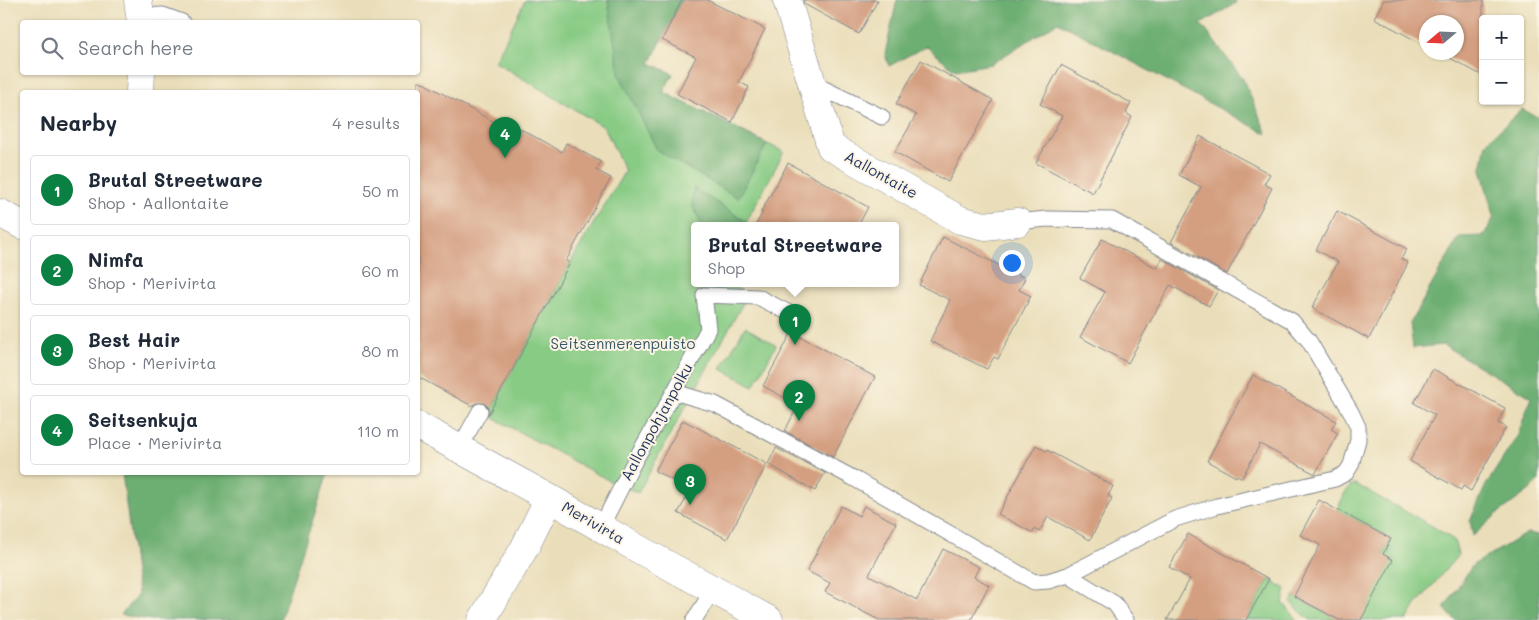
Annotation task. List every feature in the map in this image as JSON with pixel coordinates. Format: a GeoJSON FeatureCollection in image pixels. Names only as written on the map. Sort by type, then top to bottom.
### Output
{"type":"FeatureCollection","features":[{"type":"Feature","properties":{"kind":"street","name":"Aallontaite"},"geometry":{"type":"LineString","coordinates":[[787,0],[831,147],[960,220],[985,226],[1018,222]]}},
{"type":"Feature","properties":{"kind":"street"},"geometry":{"type":"LineString","coordinates":[[140,90],[141,75]]}},
{"type":"Feature","properties":{"kind":"street"},"geometry":{"type":"LineString","coordinates":[[0,213],[20,224]]}},
{"type":"Feature","properties":{"kind":"street","name":"Merivirta"},"geometry":{"type":"LineString","coordinates":[[420,427],[764,619]]}},
{"type":"Feature","properties":{"kind":"street"},"geometry":{"type":"LineString","coordinates":[[482,620],[525,547],[549,498]]}},
{"type":"Feature","properties":{"kind":"lane"},"geometry":{"type":"LineString","coordinates":[[140,13],[163,14],[177,20]]}},
{"type":"Feature","properties":{"kind":"lane"},"geometry":{"type":"LineString","coordinates":[[812,84],[882,117]]}},
{"type":"Feature","properties":{"kind":"lane"},"geometry":{"type":"LineString","coordinates":[[674,392],[715,404],[853,478],[1034,582],[1048,581],[1068,575],[1175,519],[1217,506],[1335,479],[1346,473],[1351,465],[1358,440],[1358,427],[1309,341],[1292,321],[1112,220],[1046,219],[1018,222]]}},
{"type":"Feature","properties":{"kind":"lane","name":"Aallonpohjanpolku"},"geometry":{"type":"LineString","coordinates":[[601,527],[634,462],[708,329],[704,295],[758,298],[793,315]]}},
{"type":"Feature","properties":{"kind":"lane"},"geometry":{"type":"LineString","coordinates":[[459,449],[480,411]]}},
{"type":"Feature","properties":{"kind":"lane"},"geometry":{"type":"LineString","coordinates":[[1068,575],[1115,604],[1126,620]]}},
{"type":"Feature","properties":{"kind":"lane"},"geometry":{"type":"LineString","coordinates":[[694,620],[713,590]]}},
{"type":"Feature","properties":{"kind":"green space","name":"Seitsenmerenpuisto"},"geometry":{"type":"Polygon","coordinates":[[[525,0],[682,0],[650,63],[673,74],[663,92],[784,152],[746,222],[691,222],[691,287],[735,287],[748,294],[638,493],[608,480],[488,415],[570,263],[625,171],[604,127],[495,62],[525,0]]]}},
{"type":"Feature","properties":{"kind":"green space"},"geometry":{"type":"Polygon","coordinates":[[[608,0],[682,0],[650,63],[673,74],[663,92],[767,144],[738,198],[657,150],[619,74],[608,0]]]}},
{"type":"Feature","properties":{"kind":"green space"},"geometry":{"type":"Polygon","coordinates":[[[897,0],[1235,0],[1236,3],[1201,24],[1243,79],[1267,134],[1058,22],[991,64],[955,70],[926,46],[889,66],[885,54],[897,0]]]}},
{"type":"Feature","properties":{"kind":"green space"},"geometry":{"type":"Polygon","coordinates":[[[1522,109],[1539,118],[1539,480],[1530,490],[1497,514],[1473,536],[1470,521],[1486,485],[1518,435],[1531,397],[1443,345],[1413,348],[1410,323],[1459,237],[1484,236],[1494,217],[1481,169],[1486,143],[1522,109]]]}},
{"type":"Feature","properties":{"kind":"green space"},"geometry":{"type":"Polygon","coordinates":[[[694,188],[747,222],[700,222],[692,204],[694,188]]]}},
{"type":"Feature","properties":{"kind":"green space"},"geometry":{"type":"Polygon","coordinates":[[[745,327],[776,345],[754,386],[721,369],[745,327]]]}},
{"type":"Feature","properties":{"kind":"green space"},"geometry":{"type":"Polygon","coordinates":[[[122,475],[327,475],[280,620],[152,620],[121,615],[138,594],[122,475]]]}},
{"type":"Feature","properties":{"kind":"green space"},"geometry":{"type":"Polygon","coordinates":[[[1355,484],[1454,540],[1458,555],[1416,605],[1407,620],[1348,620],[1391,539],[1337,510],[1346,491],[1355,484]]]}},
{"type":"Feature","properties":{"kind":"green space"},"geometry":{"type":"Polygon","coordinates":[[[1527,533],[1539,535],[1539,620],[1455,620],[1444,608],[1473,565],[1527,533]]]}},
{"type":"Feature","properties":{"kind":"green space"},"geometry":{"type":"Polygon","coordinates":[[[1269,579],[1286,589],[1283,603],[1298,620],[1246,620],[1269,579]]]}},
{"type":"Feature","properties":{"kind":"green space"},"geometry":{"type":"Polygon","coordinates":[[[1294,596],[1339,620],[1310,620],[1291,603],[1294,596]]]}},
{"type":"Feature","properties":{"kind":"building"},"geometry":{"type":"Polygon","coordinates":[[[682,0],[707,0],[765,29],[739,82],[749,87],[732,122],[677,94],[696,57],[662,40],[682,0]]]}},
{"type":"Feature","properties":{"kind":"building"},"geometry":{"type":"Polygon","coordinates":[[[803,0],[878,0],[859,34],[804,4],[803,0]]]}},
{"type":"Feature","properties":{"kind":"building"},"geometry":{"type":"Polygon","coordinates":[[[1384,0],[1483,0],[1483,15],[1479,15],[1479,74],[1454,60],[1464,60],[1464,15],[1419,15],[1419,42],[1374,18],[1384,0]]]}},
{"type":"Feature","properties":{"kind":"building"},"geometry":{"type":"Polygon","coordinates":[[[921,60],[993,100],[948,182],[895,152],[916,115],[896,104],[921,60]]]}},
{"type":"Feature","properties":{"kind":"building"},"geometry":{"type":"Polygon","coordinates":[[[1061,65],[1131,103],[1126,113],[1132,117],[1093,193],[1036,163],[1062,116],[1040,104],[1061,65]]]}},
{"type":"Feature","properties":{"kind":"building"},"geometry":{"type":"Polygon","coordinates":[[[418,80],[516,134],[519,128],[562,152],[566,143],[601,162],[596,170],[611,178],[566,261],[570,263],[488,415],[488,407],[484,403],[476,403],[472,406],[420,378],[420,90],[418,90],[418,80]]]}},
{"type":"Feature","properties":{"kind":"building"},"geometry":{"type":"Polygon","coordinates":[[[1200,136],[1270,174],[1264,184],[1272,188],[1227,274],[1171,242],[1201,187],[1179,175],[1200,136]]]}},
{"type":"Feature","properties":{"kind":"building"},"geometry":{"type":"Polygon","coordinates":[[[788,163],[868,207],[860,222],[757,222],[763,212],[761,212],[788,163]]]}},
{"type":"Feature","properties":{"kind":"building"},"geometry":{"type":"Polygon","coordinates":[[[1337,211],[1407,249],[1401,259],[1408,263],[1369,339],[1312,308],[1338,262],[1316,250],[1337,211]]]}},
{"type":"Feature","properties":{"kind":"building"},"geometry":{"type":"Polygon","coordinates":[[[943,237],[1025,278],[1019,290],[1031,296],[998,359],[994,357],[987,369],[930,341],[950,300],[919,285],[943,237]]]}},
{"type":"Feature","properties":{"kind":"building"},"geometry":{"type":"Polygon","coordinates":[[[1102,239],[1157,268],[1162,259],[1218,290],[1209,306],[1170,285],[1128,363],[1080,337],[1105,292],[1080,278],[1102,239]]]}},
{"type":"Feature","properties":{"kind":"building"},"geometry":{"type":"Polygon","coordinates":[[[792,332],[875,377],[833,457],[785,431],[798,405],[763,386],[792,332]]]}},
{"type":"Feature","properties":{"kind":"building"},"geometry":{"type":"Polygon","coordinates":[[[1433,369],[1505,408],[1498,423],[1506,427],[1471,491],[1463,486],[1461,490],[1410,461],[1435,415],[1414,403],[1433,369]]]}},
{"type":"Feature","properties":{"kind":"building"},"geometry":{"type":"Polygon","coordinates":[[[1253,375],[1336,421],[1331,429],[1338,433],[1315,474],[1260,444],[1242,478],[1237,475],[1236,477],[1207,461],[1253,375]]]}},
{"type":"Feature","properties":{"kind":"building"},"geometry":{"type":"Polygon","coordinates":[[[683,420],[767,464],[727,539],[678,513],[691,490],[655,471],[683,420]]]}},
{"type":"Feature","properties":{"kind":"building"},"geometry":{"type":"Polygon","coordinates":[[[1036,445],[1113,486],[1108,496],[1112,498],[1090,540],[1048,517],[1039,532],[1034,529],[1033,533],[998,514],[1036,445]]]}},
{"type":"Feature","properties":{"kind":"building"},"geometry":{"type":"Polygon","coordinates":[[[776,448],[825,473],[815,491],[768,464],[776,448]]]}},
{"type":"Feature","properties":{"kind":"building"},"geometry":{"type":"Polygon","coordinates":[[[1319,500],[1391,539],[1383,554],[1393,560],[1361,620],[1339,620],[1294,596],[1320,545],[1300,535],[1319,500]]]}},
{"type":"Feature","properties":{"kind":"building"},"geometry":{"type":"Polygon","coordinates":[[[841,506],[859,516],[864,506],[896,523],[869,575],[917,600],[943,549],[979,567],[974,577],[989,585],[971,620],[879,620],[825,592],[830,583],[807,571],[841,506]]]}},
{"type":"Feature","properties":{"kind":"building"},"geometry":{"type":"Polygon","coordinates":[[[1188,534],[1269,579],[1246,620],[1167,620],[1190,579],[1169,567],[1188,534]]]}},
{"type":"Feature","properties":{"kind":"place","name":"Seitsenkuja"},"geometry":{"type":"Point","coordinates":[505,158]}},
{"type":"Feature","properties":{"kind":"place","name":"Brutal Streetware"},"geometry":{"type":"Point","coordinates":[795,345]}},
{"type":"Feature","properties":{"kind":"place","name":"Nimfa"},"geometry":{"type":"Point","coordinates":[799,421]}},
{"type":"Feature","properties":{"kind":"place","name":"Best Hair"},"geometry":{"type":"Point","coordinates":[690,505]}}]}
